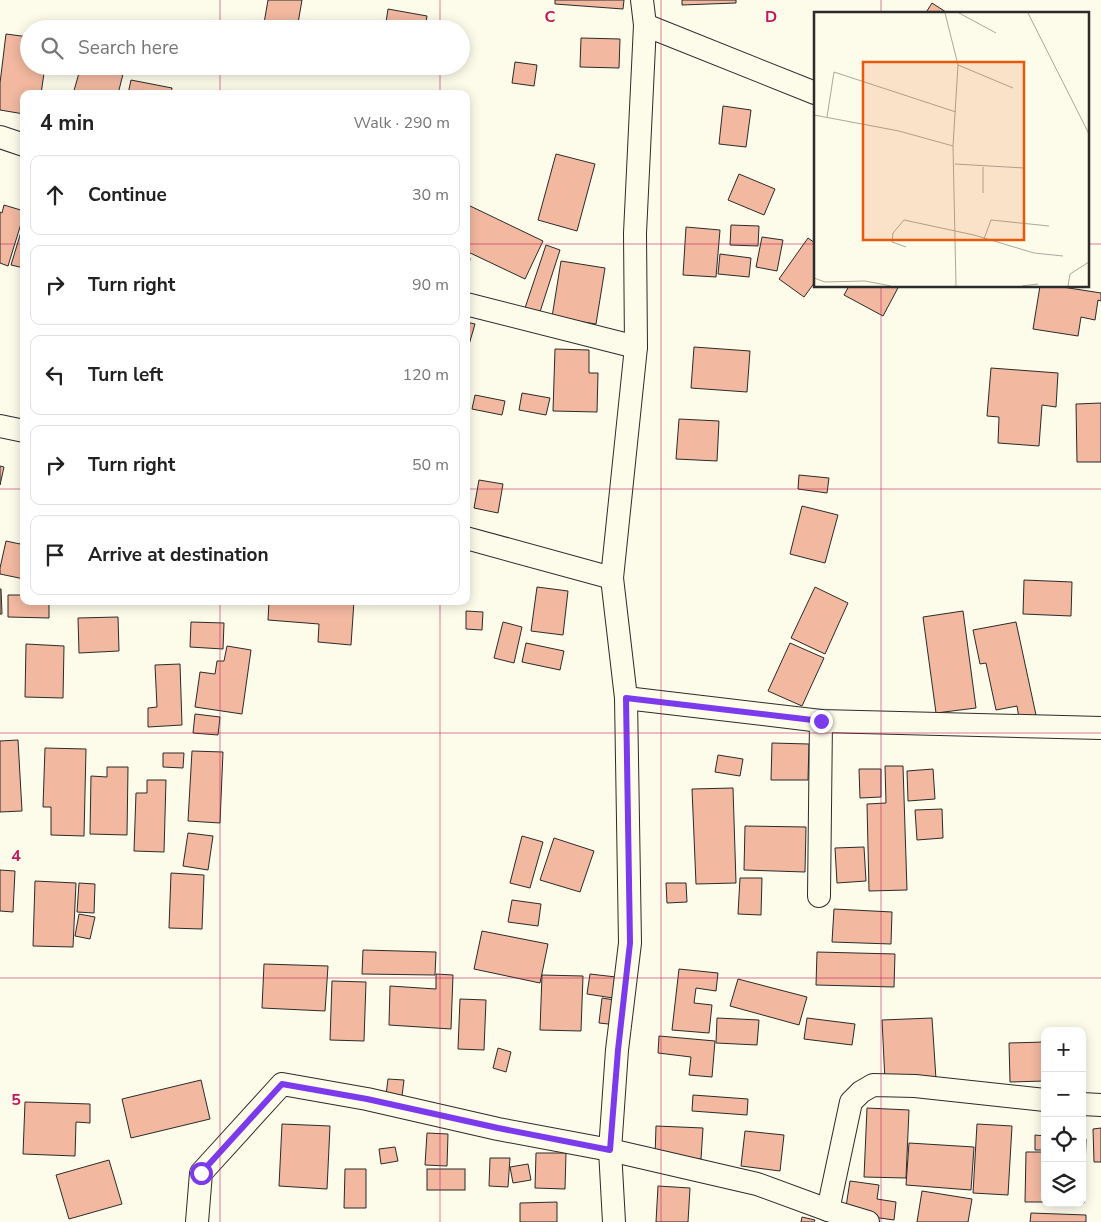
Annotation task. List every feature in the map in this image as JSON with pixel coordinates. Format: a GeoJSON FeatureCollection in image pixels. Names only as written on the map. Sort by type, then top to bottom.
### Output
{"type":"FeatureCollection","features":[{"type":"Feature","properties":{"kind":"street"},"geometry":{"type":"LineString","coordinates":[[614,1222],[610,1150],[618,1050],[630,943],[626,698],[612,578],[636,347],[635,233],[646,25],[642,0]]}},
{"type":"Feature","properties":{"kind":"street"},"geometry":{"type":"LineString","coordinates":[[646,25],[814,93]]}},
{"type":"Feature","properties":{"kind":"street"},"geometry":{"type":"LineString","coordinates":[[0,137],[20,144]]}},
{"type":"Feature","properties":{"kind":"street"},"geometry":{"type":"LineString","coordinates":[[470,305],[636,347]]}},
{"type":"Feature","properties":{"kind":"street"},"geometry":{"type":"LineString","coordinates":[[0,426],[20,430]]}},
{"type":"Feature","properties":{"kind":"street"},"geometry":{"type":"LineString","coordinates":[[470,539],[612,578]]}},
{"type":"Feature","properties":{"kind":"street"},"geometry":{"type":"LineString","coordinates":[[626,698],[821,721],[1101,728]]}},
{"type":"Feature","properties":{"kind":"street"},"geometry":{"type":"LineString","coordinates":[[819,896],[821,721]]}},
{"type":"Feature","properties":{"kind":"street"},"geometry":{"type":"LineString","coordinates":[[197,1222],[201,1173],[282,1084],[367,1099],[610,1150],[757,1184],[828,1210],[868,1222]]}},
{"type":"Feature","properties":{"kind":"street"},"geometry":{"type":"LineString","coordinates":[[828,1210],[851,1102],[860,1092],[873,1085],[915,1086],[1041,1100]]}},
{"type":"Feature","properties":{"kind":"street"},"geometry":{"type":"LineString","coordinates":[[1086,1104],[1101,1106]]}},
{"type":"Feature","properties":{"kind":"building"},"geometry":{"type":"Polygon","coordinates":[[[268,0],[302,0],[299,20],[265,20],[268,0]]]}},
{"type":"Feature","properties":{"kind":"building"},"geometry":{"type":"Polygon","coordinates":[[[555,0],[624,0],[623,9],[555,4],[555,0]]]}},
{"type":"Feature","properties":{"kind":"building"},"geometry":{"type":"Polygon","coordinates":[[[682,0],[736,0],[736,3],[682,5],[682,0]]]}},
{"type":"Feature","properties":{"kind":"building"},"geometry":{"type":"Polygon","coordinates":[[[932,3],[946,12],[926,12],[932,3]]]}},
{"type":"Feature","properties":{"kind":"building"},"geometry":{"type":"Polygon","coordinates":[[[388,9],[427,16],[426,20],[386,20],[388,9]]]}},
{"type":"Feature","properties":{"kind":"building"},"geometry":{"type":"Polygon","coordinates":[[[6,34],[20,36],[20,75],[44,75],[42,90],[20,90],[20,113],[0,110],[0,83],[6,34]]]}},
{"type":"Feature","properties":{"kind":"building"},"geometry":{"type":"Polygon","coordinates":[[[581,38],[620,39],[619,68],[580,67],[581,38]]]}},
{"type":"Feature","properties":{"kind":"building"},"geometry":{"type":"Polygon","coordinates":[[[515,62],[537,65],[534,86],[512,83],[515,62]]]}},
{"type":"Feature","properties":{"kind":"building"},"geometry":{"type":"Polygon","coordinates":[[[78,75],[123,75],[119,90],[74,90],[78,75]]]}},
{"type":"Feature","properties":{"kind":"building"},"geometry":{"type":"Polygon","coordinates":[[[131,80],[172,88],[172,90],[129,90],[131,80]]]}},
{"type":"Feature","properties":{"kind":"building"},"geometry":{"type":"Polygon","coordinates":[[[723,106],[751,110],[746,147],[719,144],[723,106]]]}},
{"type":"Feature","properties":{"kind":"building"},"geometry":{"type":"Polygon","coordinates":[[[556,154],[595,164],[577,231],[538,220],[556,154]]]}},
{"type":"Feature","properties":{"kind":"building"},"geometry":{"type":"Polygon","coordinates":[[[739,174],[775,189],[764,215],[728,200],[739,174]]]}},
{"type":"Feature","properties":{"kind":"building"},"geometry":{"type":"Polygon","coordinates":[[[4,205],[20,210],[20,227],[8,266],[0,263],[0,212],[2,213],[4,205]]]}},
{"type":"Feature","properties":{"kind":"building"},"geometry":{"type":"Polygon","coordinates":[[[470,206],[543,241],[525,279],[470,253],[470,206]]]}},
{"type":"Feature","properties":{"kind":"building"},"geometry":{"type":"Polygon","coordinates":[[[731,225],[759,226],[758,246],[730,245],[731,225]]]}},
{"type":"Feature","properties":{"kind":"building"},"geometry":{"type":"Polygon","coordinates":[[[686,227],[720,230],[716,277],[683,275],[686,227]]]}},
{"type":"Feature","properties":{"kind":"building"},"geometry":{"type":"Polygon","coordinates":[[[20,235],[20,267],[11,265],[20,235]]]}},
{"type":"Feature","properties":{"kind":"building"},"geometry":{"type":"Polygon","coordinates":[[[762,237],[783,240],[777,271],[756,267],[762,237]]]}},
{"type":"Feature","properties":{"kind":"building"},"geometry":{"type":"Polygon","coordinates":[[[808,238],[814,242],[814,283],[804,297],[779,279],[808,238]]]}},
{"type":"Feature","properties":{"kind":"building"},"geometry":{"type":"Polygon","coordinates":[[[546,245],[560,250],[539,315],[524,311],[546,245]]]}},
{"type":"Feature","properties":{"kind":"building"},"geometry":{"type":"Polygon","coordinates":[[[720,254],[751,258],[749,277],[718,274],[720,254]]]}},
{"type":"Feature","properties":{"kind":"building"},"geometry":{"type":"Polygon","coordinates":[[[561,261],[605,268],[596,324],[552,317],[561,261]]]}},
{"type":"Feature","properties":{"kind":"building"},"geometry":{"type":"Polygon","coordinates":[[[848,288],[898,288],[883,316],[844,295],[848,288]]]}},
{"type":"Feature","properties":{"kind":"building"},"geometry":{"type":"Polygon","coordinates":[[[1040,288],[1069,288],[1101,293],[1101,301],[1098,300],[1095,320],[1081,317],[1078,336],[1033,329],[1040,288]]]}},
{"type":"Feature","properties":{"kind":"building"},"geometry":{"type":"Polygon","coordinates":[[[470,323],[475,324],[470,341],[470,323]]]}},
{"type":"Feature","properties":{"kind":"building"},"geometry":{"type":"Polygon","coordinates":[[[694,347],[750,351],[747,392],[691,388],[694,347]]]}},
{"type":"Feature","properties":{"kind":"building"},"geometry":{"type":"Polygon","coordinates":[[[555,349],[589,350],[589,373],[598,373],[597,412],[553,411],[555,349]]]}},
{"type":"Feature","properties":{"kind":"building"},"geometry":{"type":"Polygon","coordinates":[[[991,368],[1058,373],[1056,407],[1042,405],[1039,446],[998,443],[999,417],[987,416],[991,368]]]}},
{"type":"Feature","properties":{"kind":"building"},"geometry":{"type":"Polygon","coordinates":[[[522,393],[550,398],[546,415],[519,410],[522,393]]]}},
{"type":"Feature","properties":{"kind":"building"},"geometry":{"type":"Polygon","coordinates":[[[475,395],[505,401],[502,415],[472,409],[475,395]]]}},
{"type":"Feature","properties":{"kind":"building"},"geometry":{"type":"Polygon","coordinates":[[[1101,403],[1101,462],[1077,462],[1076,404],[1101,403]]]}},
{"type":"Feature","properties":{"kind":"building"},"geometry":{"type":"Polygon","coordinates":[[[679,419],[719,421],[717,461],[676,459],[679,419]]]}},
{"type":"Feature","properties":{"kind":"building"},"geometry":{"type":"Polygon","coordinates":[[[0,466],[4,467],[0,485],[0,466]]]}},
{"type":"Feature","properties":{"kind":"building"},"geometry":{"type":"Polygon","coordinates":[[[799,475],[829,478],[827,493],[798,489],[799,475]]]}},
{"type":"Feature","properties":{"kind":"building"},"geometry":{"type":"Polygon","coordinates":[[[479,480],[503,484],[498,513],[474,508],[479,480]]]}},
{"type":"Feature","properties":{"kind":"building"},"geometry":{"type":"Polygon","coordinates":[[[802,506],[838,515],[825,563],[790,554],[802,506]]]}},
{"type":"Feature","properties":{"kind":"building"},"geometry":{"type":"Polygon","coordinates":[[[6,541],[20,544],[20,578],[0,574],[6,541]]]}},
{"type":"Feature","properties":{"kind":"building"},"geometry":{"type":"Polygon","coordinates":[[[1024,580],[1072,582],[1071,616],[1023,614],[1024,580]]]}},
{"type":"Feature","properties":{"kind":"building"},"geometry":{"type":"Polygon","coordinates":[[[537,587],[568,591],[563,635],[531,631],[537,587]]]}},
{"type":"Feature","properties":{"kind":"building"},"geometry":{"type":"Polygon","coordinates":[[[815,587],[848,603],[825,654],[791,638],[815,587]]]}},
{"type":"Feature","properties":{"kind":"building"},"geometry":{"type":"Polygon","coordinates":[[[1,589],[2,614],[0,614],[1,589]]]}},
{"type":"Feature","properties":{"kind":"building"},"geometry":{"type":"Polygon","coordinates":[[[8,595],[20,595],[20,605],[49,605],[49,618],[8,617],[8,595]]]}},
{"type":"Feature","properties":{"kind":"building"},"geometry":{"type":"Polygon","coordinates":[[[269,605],[354,605],[351,645],[318,642],[319,624],[268,620],[269,605]]]}},
{"type":"Feature","properties":{"kind":"building"},"geometry":{"type":"Polygon","coordinates":[[[466,611],[483,612],[482,630],[466,629],[466,611]]]}},
{"type":"Feature","properties":{"kind":"building"},"geometry":{"type":"Polygon","coordinates":[[[963,611],[976,708],[936,713],[923,617],[963,611]]]}},
{"type":"Feature","properties":{"kind":"building"},"geometry":{"type":"Polygon","coordinates":[[[118,617],[119,651],[79,653],[78,618],[118,617]]]}},
{"type":"Feature","properties":{"kind":"building"},"geometry":{"type":"Polygon","coordinates":[[[191,622],[224,623],[223,649],[190,647],[191,622]]]}},
{"type":"Feature","properties":{"kind":"building"},"geometry":{"type":"Polygon","coordinates":[[[503,622],[522,627],[514,663],[494,658],[503,622]]]}},
{"type":"Feature","properties":{"kind":"building"},"geometry":{"type":"Polygon","coordinates":[[[1016,622],[1036,715],[1019,718],[1017,706],[996,710],[986,663],[980,664],[973,630],[1016,622]]]}},
{"type":"Feature","properties":{"kind":"building"},"geometry":{"type":"Polygon","coordinates":[[[526,643],[564,651],[560,670],[522,662],[526,643]]]}},
{"type":"Feature","properties":{"kind":"building"},"geometry":{"type":"Polygon","coordinates":[[[790,643],[824,658],[802,706],[768,691],[790,643]]]}},
{"type":"Feature","properties":{"kind":"building"},"geometry":{"type":"Polygon","coordinates":[[[26,644],[64,646],[63,698],[25,697],[26,644]]]}},
{"type":"Feature","properties":{"kind":"building"},"geometry":{"type":"Polygon","coordinates":[[[227,646],[251,650],[242,714],[195,707],[200,672],[215,674],[217,661],[224,661],[227,646]]]}},
{"type":"Feature","properties":{"kind":"building"},"geometry":{"type":"Polygon","coordinates":[[[180,664],[182,725],[148,727],[148,708],[157,707],[155,665],[180,664]]]}},
{"type":"Feature","properties":{"kind":"building"},"geometry":{"type":"Polygon","coordinates":[[[195,714],[220,717],[218,735],[193,733],[195,714]]]}},
{"type":"Feature","properties":{"kind":"building"},"geometry":{"type":"Polygon","coordinates":[[[18,740],[22,811],[0,812],[0,741],[18,740]]]}},
{"type":"Feature","properties":{"kind":"building"},"geometry":{"type":"Polygon","coordinates":[[[772,743],[809,744],[808,780],[771,780],[772,743]]]}},
{"type":"Feature","properties":{"kind":"building"},"geometry":{"type":"Polygon","coordinates":[[[45,748],[86,749],[84,836],[51,835],[51,807],[43,807],[45,748]]]}},
{"type":"Feature","properties":{"kind":"building"},"geometry":{"type":"Polygon","coordinates":[[[192,751],[223,752],[220,823],[188,821],[192,751]]]}},
{"type":"Feature","properties":{"kind":"building"},"geometry":{"type":"Polygon","coordinates":[[[163,753],[184,753],[183,768],[163,767],[163,753]]]}},
{"type":"Feature","properties":{"kind":"building"},"geometry":{"type":"Polygon","coordinates":[[[718,755],[743,759],[740,776],[715,772],[718,755]]]}},
{"type":"Feature","properties":{"kind":"building"},"geometry":{"type":"Polygon","coordinates":[[[885,766],[903,766],[907,890],[869,891],[867,804],[886,803],[885,766]]]}},
{"type":"Feature","properties":{"kind":"building"},"geometry":{"type":"Polygon","coordinates":[[[107,767],[128,767],[127,835],[90,834],[91,776],[107,777],[107,767]]]}},
{"type":"Feature","properties":{"kind":"building"},"geometry":{"type":"Polygon","coordinates":[[[859,769],[881,769],[881,797],[860,798],[859,769]]]}},
{"type":"Feature","properties":{"kind":"building"},"geometry":{"type":"Polygon","coordinates":[[[933,769],[935,799],[908,801],[907,771],[933,769]]]}},
{"type":"Feature","properties":{"kind":"building"},"geometry":{"type":"Polygon","coordinates":[[[147,780],[166,780],[164,852],[134,851],[136,793],[147,793],[147,780]]]}},
{"type":"Feature","properties":{"kind":"building"},"geometry":{"type":"Polygon","coordinates":[[[733,788],[736,883],[696,884],[692,789],[733,788]]]}},
{"type":"Feature","properties":{"kind":"building"},"geometry":{"type":"Polygon","coordinates":[[[942,809],[943,838],[917,840],[915,810],[942,809]]]}},
{"type":"Feature","properties":{"kind":"building"},"geometry":{"type":"Polygon","coordinates":[[[745,826],[806,827],[805,872],[744,870],[745,826]]]}},
{"type":"Feature","properties":{"kind":"building"},"geometry":{"type":"Polygon","coordinates":[[[188,833],[213,836],[208,870],[183,866],[188,833]]]}},
{"type":"Feature","properties":{"kind":"building"},"geometry":{"type":"Polygon","coordinates":[[[522,836],[543,842],[530,888],[510,883],[522,836]]]}},
{"type":"Feature","properties":{"kind":"building"},"geometry":{"type":"Polygon","coordinates":[[[554,838],[594,851],[580,892],[540,880],[554,838]]]}},
{"type":"Feature","properties":{"kind":"building"},"geometry":{"type":"Polygon","coordinates":[[[864,847],[866,881],[837,883],[835,848],[864,847]]]}},
{"type":"Feature","properties":{"kind":"building"},"geometry":{"type":"Polygon","coordinates":[[[0,870],[15,871],[13,912],[0,911],[0,870]]]}},
{"type":"Feature","properties":{"kind":"building"},"geometry":{"type":"Polygon","coordinates":[[[171,873],[204,875],[202,929],[169,928],[171,873]]]}},
{"type":"Feature","properties":{"kind":"building"},"geometry":{"type":"Polygon","coordinates":[[[740,878],[762,878],[761,915],[738,914],[740,878]]]}},
{"type":"Feature","properties":{"kind":"building"},"geometry":{"type":"Polygon","coordinates":[[[35,881],[76,883],[73,947],[33,946],[35,881]]]}},
{"type":"Feature","properties":{"kind":"building"},"geometry":{"type":"Polygon","coordinates":[[[79,883],[95,884],[94,913],[77,912],[79,883]]]}},
{"type":"Feature","properties":{"kind":"building"},"geometry":{"type":"Polygon","coordinates":[[[666,883],[686,883],[687,902],[667,903],[666,883]]]}},
{"type":"Feature","properties":{"kind":"building"},"geometry":{"type":"Polygon","coordinates":[[[512,900],[541,904],[538,926],[508,922],[512,900]]]}},
{"type":"Feature","properties":{"kind":"building"},"geometry":{"type":"Polygon","coordinates":[[[834,909],[892,912],[891,944],[832,942],[834,909]]]}},
{"type":"Feature","properties":{"kind":"building"},"geometry":{"type":"Polygon","coordinates":[[[79,914],[95,917],[90,939],[75,936],[79,914]]]}},
{"type":"Feature","properties":{"kind":"building"},"geometry":{"type":"Polygon","coordinates":[[[482,931],[548,944],[540,983],[474,969],[482,931]]]}},
{"type":"Feature","properties":{"kind":"building"},"geometry":{"type":"Polygon","coordinates":[[[363,950],[436,952],[435,975],[362,974],[363,950]]]}},
{"type":"Feature","properties":{"kind":"building"},"geometry":{"type":"Polygon","coordinates":[[[817,952],[895,954],[894,987],[816,985],[817,952]]]}},
{"type":"Feature","properties":{"kind":"building"},"geometry":{"type":"Polygon","coordinates":[[[264,964],[328,966],[325,1011],[262,1008],[264,964]]]}},
{"type":"Feature","properties":{"kind":"building"},"geometry":{"type":"Polygon","coordinates":[[[679,969],[718,973],[716,991],[696,988],[694,1003],[712,1005],[709,1033],[672,1030],[679,969]]]}},
{"type":"Feature","properties":{"kind":"building"},"geometry":{"type":"Polygon","coordinates":[[[436,974],[453,975],[451,1029],[389,1025],[390,986],[436,989],[436,974]]]}},
{"type":"Feature","properties":{"kind":"building"},"geometry":{"type":"Polygon","coordinates":[[[590,974],[616,977],[613,998],[587,994],[590,974]]]}},
{"type":"Feature","properties":{"kind":"building"},"geometry":{"type":"Polygon","coordinates":[[[542,975],[583,976],[581,1031],[540,1030],[542,975]]]}},
{"type":"Feature","properties":{"kind":"building"},"geometry":{"type":"Polygon","coordinates":[[[738,979],[807,997],[799,1025],[730,1006],[738,979]]]}},
{"type":"Feature","properties":{"kind":"building"},"geometry":{"type":"Polygon","coordinates":[[[332,981],[366,982],[364,1041],[330,1040],[332,981]]]}},
{"type":"Feature","properties":{"kind":"building"},"geometry":{"type":"Polygon","coordinates":[[[602,998],[621,1001],[618,1025],[599,1023],[602,998]]]}},
{"type":"Feature","properties":{"kind":"building"},"geometry":{"type":"Polygon","coordinates":[[[460,999],[486,1000],[484,1050],[458,1049],[460,999]]]}},
{"type":"Feature","properties":{"kind":"building"},"geometry":{"type":"Polygon","coordinates":[[[717,1018],[759,1020],[757,1045],[716,1043],[717,1018]]]}},
{"type":"Feature","properties":{"kind":"building"},"geometry":{"type":"Polygon","coordinates":[[[807,1018],[855,1024],[852,1045],[804,1039],[807,1018]]]}},
{"type":"Feature","properties":{"kind":"building"},"geometry":{"type":"Polygon","coordinates":[[[932,1018],[936,1079],[885,1081],[882,1020],[932,1018]]]}},
{"type":"Feature","properties":{"kind":"building"},"geometry":{"type":"Polygon","coordinates":[[[659,1036],[715,1041],[712,1077],[689,1075],[691,1057],[658,1053],[659,1036]]]}},
{"type":"Feature","properties":{"kind":"building"},"geometry":{"type":"Polygon","coordinates":[[[1041,1042],[1041,1081],[1010,1082],[1009,1043],[1041,1042]]]}},
{"type":"Feature","properties":{"kind":"building"},"geometry":{"type":"Polygon","coordinates":[[[498,1048],[511,1052],[506,1072],[493,1068],[498,1048]]]}},
{"type":"Feature","properties":{"kind":"building"},"geometry":{"type":"Polygon","coordinates":[[[388,1079],[404,1080],[402,1096],[386,1095],[388,1079]]]}},
{"type":"Feature","properties":{"kind":"building"},"geometry":{"type":"Polygon","coordinates":[[[201,1080],[210,1119],[131,1138],[122,1099],[201,1080]]]}},
{"type":"Feature","properties":{"kind":"building"},"geometry":{"type":"Polygon","coordinates":[[[693,1095],[748,1099],[747,1115],[692,1111],[693,1095]]]}},
{"type":"Feature","properties":{"kind":"building"},"geometry":{"type":"Polygon","coordinates":[[[25,1102],[90,1104],[90,1123],[76,1122],[75,1156],[23,1154],[25,1102]]]}},
{"type":"Feature","properties":{"kind":"building"},"geometry":{"type":"Polygon","coordinates":[[[867,1108],[909,1110],[906,1178],[864,1177],[867,1108]]]}},
{"type":"Feature","properties":{"kind":"building"},"geometry":{"type":"Polygon","coordinates":[[[282,1124],[330,1126],[327,1189],[279,1186],[282,1124]]]}},
{"type":"Feature","properties":{"kind":"building"},"geometry":{"type":"Polygon","coordinates":[[[977,1124],[1012,1126],[1008,1195],[973,1193],[977,1124]]]}},
{"type":"Feature","properties":{"kind":"building"},"geometry":{"type":"Polygon","coordinates":[[[656,1126],[703,1128],[701,1159],[655,1157],[656,1126]]]}},
{"type":"Feature","properties":{"kind":"building"},"geometry":{"type":"Polygon","coordinates":[[[1101,1128],[1101,1162],[1094,1162],[1093,1129],[1101,1128]]]}},
{"type":"Feature","properties":{"kind":"building"},"geometry":{"type":"Polygon","coordinates":[[[745,1131],[784,1135],[780,1171],[741,1166],[745,1131]]]}},
{"type":"Feature","properties":{"kind":"building"},"geometry":{"type":"Polygon","coordinates":[[[427,1133],[448,1134],[447,1166],[425,1165],[427,1133]]]}},
{"type":"Feature","properties":{"kind":"building"},"geometry":{"type":"Polygon","coordinates":[[[1035,1135],[1041,1136],[1041,1150],[1035,1150],[1035,1135]]]}},
{"type":"Feature","properties":{"kind":"building"},"geometry":{"type":"Polygon","coordinates":[[[909,1143],[974,1147],[971,1190],[906,1185],[909,1143]]]}},
{"type":"Feature","properties":{"kind":"building"},"geometry":{"type":"Polygon","coordinates":[[[395,1147],[398,1161],[381,1164],[379,1149],[395,1147]]]}},
{"type":"Feature","properties":{"kind":"building"},"geometry":{"type":"Polygon","coordinates":[[[1026,1152],[1041,1152],[1041,1202],[1025,1202],[1026,1152]]]}},
{"type":"Feature","properties":{"kind":"building"},"geometry":{"type":"Polygon","coordinates":[[[536,1153],[566,1153],[565,1189],[535,1188],[536,1153]]]}},
{"type":"Feature","properties":{"kind":"building"},"geometry":{"type":"Polygon","coordinates":[[[490,1158],[510,1158],[508,1187],[489,1186],[490,1158]]]}},
{"type":"Feature","properties":{"kind":"building"},"geometry":{"type":"Polygon","coordinates":[[[109,1160],[122,1204],[69,1219],[56,1175],[109,1160]]]}},
{"type":"Feature","properties":{"kind":"building"},"geometry":{"type":"Polygon","coordinates":[[[528,1164],[531,1180],[513,1183],[510,1167],[528,1164]]]}},
{"type":"Feature","properties":{"kind":"building"},"geometry":{"type":"Polygon","coordinates":[[[345,1169],[366,1169],[366,1208],[344,1208],[345,1169]]]}},
{"type":"Feature","properties":{"kind":"building"},"geometry":{"type":"Polygon","coordinates":[[[427,1169],[465,1169],[465,1190],[427,1190],[427,1169]]]}},
{"type":"Feature","properties":{"kind":"building"},"geometry":{"type":"Polygon","coordinates":[[[850,1181],[879,1185],[877,1199],[896,1202],[894,1220],[845,1213],[850,1181]]]}},
{"type":"Feature","properties":{"kind":"building"},"geometry":{"type":"Polygon","coordinates":[[[658,1186],[690,1188],[688,1222],[656,1222],[658,1186]]]}},
{"type":"Feature","properties":{"kind":"building"},"geometry":{"type":"Polygon","coordinates":[[[922,1191],[972,1199],[968,1222],[917,1222],[922,1191]]]}},
{"type":"Feature","properties":{"kind":"building"},"geometry":{"type":"Polygon","coordinates":[[[557,1202],[557,1222],[520,1222],[520,1203],[557,1202]]]}},
{"type":"Feature","properties":{"kind":"building"},"geometry":{"type":"Polygon","coordinates":[[[1031,1213],[1086,1215],[1086,1222],[1030,1222],[1031,1213]]]}},
{"type":"Feature","properties":{"kind":"building"},"geometry":{"type":"Polygon","coordinates":[[[802,1217],[815,1220],[814,1222],[801,1222],[802,1217]]]}},
{"type":"Feature","properties":{"kind":"route"},"geometry":{"type":"LineString","coordinates":[[201,1173],[282,1084],[367,1099],[610,1150],[618,1050],[630,943],[626,698],[821,721]]}}]}
